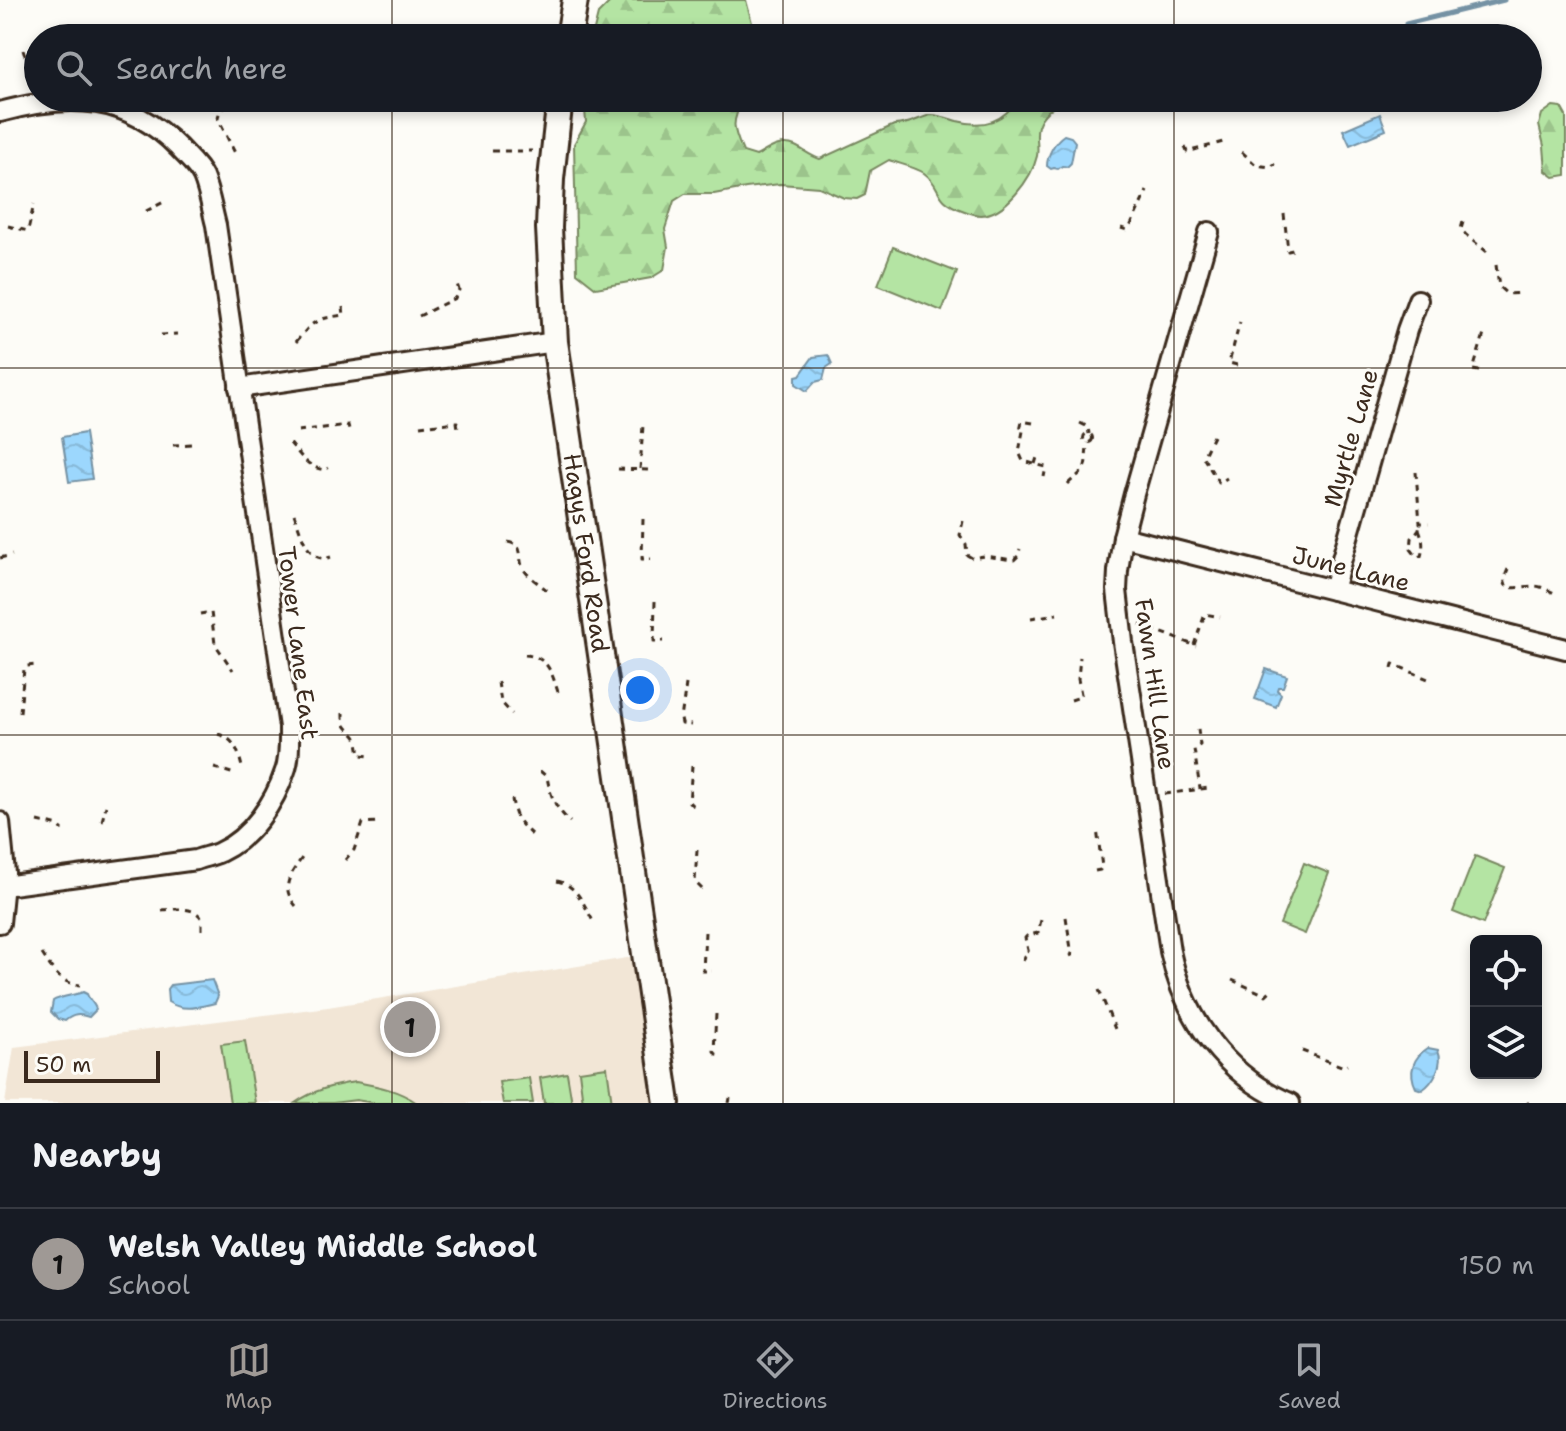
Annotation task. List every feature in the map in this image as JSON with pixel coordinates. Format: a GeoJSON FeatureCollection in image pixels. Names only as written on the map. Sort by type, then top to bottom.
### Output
{"type":"FeatureCollection","features":[{"type":"Feature","properties":{"kind":"street"},"geometry":{"type":"LineString","coordinates":[[571,24],[575,0]]}},
{"type":"Feature","properties":{"kind":"street","name":"Tower Lane East"},"geometry":{"type":"LineString","coordinates":[[4,886],[196,860],[219,853],[259,819],[286,769],[289,727],[216,225],[202,175],[189,158],[150,123],[127,112]]}},
{"type":"Feature","properties":{"kind":"street","name":"Hagys Ford Road"},"geometry":{"type":"LineString","coordinates":[[558,112],[549,228],[555,342],[667,1103]]}},
{"type":"Feature","properties":{"kind":"street","name":"Fawn Hill Lane"},"geometry":{"type":"LineString","coordinates":[[1209,232],[1134,494],[1123,537],[1117,590],[1170,951],[1180,989],[1201,1029],[1234,1068],[1260,1088],[1290,1103]]}},
{"type":"Feature","properties":{"kind":"street","name":"Myrtle Lane"},"geometry":{"type":"LineString","coordinates":[[1333,590],[1418,300]]}},
{"type":"Feature","properties":{"kind":"street"},"geometry":{"type":"LineString","coordinates":[[239,388],[555,342]]}},
{"type":"Feature","properties":{"kind":"street","name":"June Lane"},"geometry":{"type":"LineString","coordinates":[[1123,537],[1566,649]]}},
{"type":"Feature","properties":{"kind":"street"},"geometry":{"type":"LineString","coordinates":[[0,822],[5,873],[0,923]]}},
{"type":"Feature","properties":{"kind":"path"},"geometry":{"type":"LineString","coordinates":[[220,112],[218,119],[237,157]]}},
{"type":"Feature","properties":{"kind":"path"},"geometry":{"type":"LineString","coordinates":[[1185,147],[1187,152],[1223,142]]}},
{"type":"Feature","properties":{"kind":"path"},"geometry":{"type":"LineString","coordinates":[[492,151],[554,151]]}},
{"type":"Feature","properties":{"kind":"path"},"geometry":{"type":"LineString","coordinates":[[1242,152],[1256,165],[1270,167],[1275,164]]}},
{"type":"Feature","properties":{"kind":"path"},"geometry":{"type":"LineString","coordinates":[[1121,228],[1127,230],[1130,227],[1147,191]]}},
{"type":"Feature","properties":{"kind":"path"},"geometry":{"type":"LineString","coordinates":[[146,211],[164,202]]}},
{"type":"Feature","properties":{"kind":"path"},"geometry":{"type":"LineString","coordinates":[[8,226],[28,231],[34,204]]}},
{"type":"Feature","properties":{"kind":"path"},"geometry":{"type":"LineString","coordinates":[[1284,214],[1288,251],[1298,249]]}},
{"type":"Feature","properties":{"kind":"path"},"geometry":{"type":"LineString","coordinates":[[1463,222],[1461,229],[1488,253]]}},
{"type":"Feature","properties":{"kind":"path"},"geometry":{"type":"LineString","coordinates":[[1496,265],[1499,287],[1507,294],[1522,293]]}},
{"type":"Feature","properties":{"kind":"path"},"geometry":{"type":"LineString","coordinates":[[419,316],[455,298],[459,290],[457,284]]}},
{"type":"Feature","properties":{"kind":"path"},"geometry":{"type":"LineString","coordinates":[[296,342],[313,322],[344,315],[343,307]]}},
{"type":"Feature","properties":{"kind":"path"},"geometry":{"type":"LineString","coordinates":[[1237,365],[1229,363],[1240,322]]}},
{"type":"Feature","properties":{"kind":"path"},"geometry":{"type":"LineString","coordinates":[[1479,371],[1473,370],[1485,331]]}},
{"type":"Feature","properties":{"kind":"path"},"geometry":{"type":"LineString","coordinates":[[161,335],[177,334]]}},
{"type":"Feature","properties":{"kind":"path"},"geometry":{"type":"LineString","coordinates":[[1033,423],[1022,421],[1019,452],[1023,461],[1046,467],[1044,477]]}},
{"type":"Feature","properties":{"kind":"path"},"geometry":{"type":"LineString","coordinates":[[420,426],[457,422],[458,428]]}},
{"type":"Feature","properties":{"kind":"path"},"geometry":{"type":"LineString","coordinates":[[1068,484],[1086,466],[1088,443],[1084,437],[1090,434],[1088,427],[1080,423]]}},
{"type":"Feature","properties":{"kind":"path"},"geometry":{"type":"LineString","coordinates":[[298,431],[348,425],[350,433]]}},
{"type":"Feature","properties":{"kind":"path"},"geometry":{"type":"LineString","coordinates":[[640,469],[643,425]]}},
{"type":"Feature","properties":{"kind":"path"},"geometry":{"type":"LineString","coordinates":[[1213,436],[1203,457],[1219,483],[1227,478]]}},
{"type":"Feature","properties":{"kind":"path"},"geometry":{"type":"LineString","coordinates":[[290,443],[315,469],[328,468]]}},
{"type":"Feature","properties":{"kind":"path"},"geometry":{"type":"LineString","coordinates":[[173,445],[193,444]]}},
{"type":"Feature","properties":{"kind":"path"},"geometry":{"type":"LineString","coordinates":[[1035,464],[1038,454]]}},
{"type":"Feature","properties":{"kind":"path"},"geometry":{"type":"LineString","coordinates":[[618,469],[648,470]]}},
{"type":"Feature","properties":{"kind":"path"},"geometry":{"type":"LineString","coordinates":[[1416,472],[1420,523],[1412,538],[1411,549],[1417,557],[1421,556],[1424,547],[1419,529]]}},
{"type":"Feature","properties":{"kind":"path"},"geometry":{"type":"LineString","coordinates":[[294,514],[310,552],[318,559],[331,557]]}},
{"type":"Feature","properties":{"kind":"path"},"geometry":{"type":"LineString","coordinates":[[643,519],[642,559],[651,559]]}},
{"type":"Feature","properties":{"kind":"path"},"geometry":{"type":"LineString","coordinates":[[963,521],[960,535],[966,544],[967,555],[972,558],[984,556],[1014,560],[1020,549]]}},
{"type":"Feature","properties":{"kind":"path"},"geometry":{"type":"LineString","coordinates":[[1420,523],[1429,523]]}},
{"type":"Feature","properties":{"kind":"path"},"geometry":{"type":"LineString","coordinates":[[508,542],[519,547],[525,571],[548,591]]}},
{"type":"Feature","properties":{"kind":"path"},"geometry":{"type":"LineString","coordinates":[[0,558],[12,555]]}},
{"type":"Feature","properties":{"kind":"path"},"geometry":{"type":"LineString","coordinates":[[1508,569],[1504,579],[1509,587],[1541,587],[1558,595]]}},
{"type":"Feature","properties":{"kind":"path"},"geometry":{"type":"LineString","coordinates":[[655,601],[654,641],[664,641]]}},
{"type":"Feature","properties":{"kind":"path"},"geometry":{"type":"LineString","coordinates":[[200,614],[211,612],[215,644],[233,670]]}},
{"type":"Feature","properties":{"kind":"path"},"geometry":{"type":"LineString","coordinates":[[1031,618],[1057,614]]}},
{"type":"Feature","properties":{"kind":"path"},"geometry":{"type":"LineString","coordinates":[[1120,620],[1137,623],[1195,646],[1205,614],[1220,617]]}},
{"type":"Feature","properties":{"kind":"path"},"geometry":{"type":"LineString","coordinates":[[525,655],[545,662],[559,695]]}},
{"type":"Feature","properties":{"kind":"path"},"geometry":{"type":"LineString","coordinates":[[1071,700],[1081,694],[1078,679],[1080,657]]}},
{"type":"Feature","properties":{"kind":"path"},"geometry":{"type":"LineString","coordinates":[[1392,668],[1393,664],[1428,679]]}},
{"type":"Feature","properties":{"kind":"path"},"geometry":{"type":"LineString","coordinates":[[20,712],[24,669],[36,665]]}},
{"type":"Feature","properties":{"kind":"path"},"geometry":{"type":"LineString","coordinates":[[498,682],[501,702],[512,714]]}},
{"type":"Feature","properties":{"kind":"path"},"geometry":{"type":"LineString","coordinates":[[686,684],[681,719],[682,724],[691,725]]}},
{"type":"Feature","properties":{"kind":"path"},"geometry":{"type":"LineString","coordinates":[[343,713],[344,726],[357,739],[359,752],[369,756]]}},
{"type":"Feature","properties":{"kind":"path"},"geometry":{"type":"LineString","coordinates":[[1198,729],[1200,745],[1194,749],[1200,789]]}},
{"type":"Feature","properties":{"kind":"path"},"geometry":{"type":"LineString","coordinates":[[218,734],[232,741],[242,767]]}},
{"type":"Feature","properties":{"kind":"path"},"geometry":{"type":"LineString","coordinates":[[692,766],[689,802],[698,807]]}},
{"type":"Feature","properties":{"kind":"path"},"geometry":{"type":"LineString","coordinates":[[214,768],[235,774]]}},
{"type":"Feature","properties":{"kind":"path"},"geometry":{"type":"LineString","coordinates":[[540,771],[547,777],[551,798],[570,822]]}},
{"type":"Feature","properties":{"kind":"path"},"geometry":{"type":"LineString","coordinates":[[1147,796],[1209,788]]}},
{"type":"Feature","properties":{"kind":"path"},"geometry":{"type":"LineString","coordinates":[[512,799],[514,815],[532,835]]}},
{"type":"Feature","properties":{"kind":"path"},"geometry":{"type":"LineString","coordinates":[[102,821],[106,806]]}},
{"type":"Feature","properties":{"kind":"path"},"geometry":{"type":"LineString","coordinates":[[38,821],[59,826],[63,830]]}},
{"type":"Feature","properties":{"kind":"path"},"geometry":{"type":"LineString","coordinates":[[345,860],[354,850],[363,823],[377,822]]}},
{"type":"Feature","properties":{"kind":"path"},"geometry":{"type":"LineString","coordinates":[[1095,871],[1102,867],[1097,829]]}},
{"type":"Feature","properties":{"kind":"path"},"geometry":{"type":"LineString","coordinates":[[697,850],[695,882],[707,891]]}},
{"type":"Feature","properties":{"kind":"path"},"geometry":{"type":"LineString","coordinates":[[296,906],[287,889],[288,880],[304,855]]}},
{"type":"Feature","properties":{"kind":"path"},"geometry":{"type":"LineString","coordinates":[[557,881],[572,888],[593,921]]}},
{"type":"Feature","properties":{"kind":"path"},"geometry":{"type":"LineString","coordinates":[[162,910],[182,909],[197,913],[201,916],[202,935]]}},
{"type":"Feature","properties":{"kind":"path"},"geometry":{"type":"LineString","coordinates":[[1066,917],[1070,956]]}},
{"type":"Feature","properties":{"kind":"path"},"geometry":{"type":"LineString","coordinates":[[1023,961],[1029,954],[1025,938],[1038,933],[1041,920]]}},
{"type":"Feature","properties":{"kind":"path"},"geometry":{"type":"LineString","coordinates":[[705,932],[703,971],[712,971]]}},
{"type":"Feature","properties":{"kind":"path"},"geometry":{"type":"LineString","coordinates":[[42,954],[57,975],[68,984],[80,985]]}},
{"type":"Feature","properties":{"kind":"path"},"geometry":{"type":"LineString","coordinates":[[1232,980],[1266,995],[1270,991]]}},
{"type":"Feature","properties":{"kind":"path"},"geometry":{"type":"LineString","coordinates":[[1099,990],[1115,1029],[1112,1030]]}},
{"type":"Feature","properties":{"kind":"path"},"geometry":{"type":"LineString","coordinates":[[716,1014],[714,1051],[723,1055]]}},
{"type":"Feature","properties":{"kind":"path"},"geometry":{"type":"LineString","coordinates":[[1302,1051],[1344,1067],[1347,1065]]}},
{"type":"Feature","properties":{"kind":"shaded area"},"geometry":{"type":"Polygon","coordinates":[[[639,956],[659,1103],[5,1103],[14,1047],[328,1007],[639,956]]]}},
{"type":"Feature","properties":{"kind":"green space"},"geometry":{"type":"Polygon","coordinates":[[[612,0],[746,0],[752,24],[596,24],[598,14],[612,0]]]}},
{"type":"Feature","properties":{"kind":"green space"},"geometry":{"type":"Polygon","coordinates":[[[1553,106],[1561,107],[1566,116],[1566,175],[1554,177],[1546,171],[1539,125],[1542,114],[1553,106]]]}},
{"type":"Feature","properties":{"kind":"green space"},"geometry":{"type":"Polygon","coordinates":[[[585,112],[737,112],[734,125],[743,152],[756,156],[775,146],[790,144],[820,159],[894,125],[927,116],[976,124],[1000,118],[1007,112],[1047,112],[1037,130],[1037,156],[1030,174],[1008,202],[989,213],[980,215],[953,206],[942,198],[924,173],[889,160],[870,171],[865,195],[857,199],[844,198],[819,187],[780,184],[714,194],[685,194],[674,201],[665,229],[668,247],[664,270],[651,278],[596,288],[577,273],[574,144],[586,122],[585,112]]]}},
{"type":"Feature","properties":{"kind":"green space"},"geometry":{"type":"Polygon","coordinates":[[[893,247],[957,272],[942,311],[878,285],[893,247]]]}},
{"type":"Feature","properties":{"kind":"green space"},"geometry":{"type":"Polygon","coordinates":[[[1475,856],[1505,868],[1483,924],[1453,912],[1475,856]]]}},
{"type":"Feature","properties":{"kind":"green space"},"geometry":{"type":"Polygon","coordinates":[[[1304,863],[1329,873],[1305,934],[1280,924],[1304,863]]]}},
{"type":"Feature","properties":{"kind":"green space"},"geometry":{"type":"Polygon","coordinates":[[[245,1041],[255,1103],[230,1103],[221,1044],[245,1041]]]}},
{"type":"Feature","properties":{"kind":"green space"},"geometry":{"type":"Polygon","coordinates":[[[607,1067],[612,1103],[583,1103],[579,1071],[607,1067]]]}},
{"type":"Feature","properties":{"kind":"green space"},"geometry":{"type":"Polygon","coordinates":[[[567,1073],[572,1103],[544,1103],[540,1078],[567,1073]]]}},
{"type":"Feature","properties":{"kind":"green space"},"geometry":{"type":"Polygon","coordinates":[[[529,1078],[533,1103],[503,1103],[499,1082],[529,1078]]]}},
{"type":"Feature","properties":{"kind":"green space"},"geometry":{"type":"Polygon","coordinates":[[[356,1082],[396,1092],[417,1103],[356,1100],[295,1103],[324,1089],[356,1082]]]}},
{"type":"Feature","properties":{"kind":"water"},"geometry":{"type":"Polygon","coordinates":[[[1380,114],[1386,130],[1350,145],[1343,130],[1380,114]]]}},
{"type":"Feature","properties":{"kind":"water"},"geometry":{"type":"Polygon","coordinates":[[[1064,135],[1075,142],[1071,163],[1067,167],[1051,169],[1047,166],[1050,153],[1064,135]]]}},
{"type":"Feature","properties":{"kind":"water"},"geometry":{"type":"Polygon","coordinates":[[[828,355],[832,364],[826,368],[823,380],[815,382],[807,391],[796,384],[796,376],[813,357],[828,355]]]}},
{"type":"Feature","properties":{"kind":"water"},"geometry":{"type":"Polygon","coordinates":[[[85,433],[92,479],[69,482],[62,437],[85,433]]]}},
{"type":"Feature","properties":{"kind":"water"},"geometry":{"type":"Polygon","coordinates":[[[1266,669],[1287,676],[1283,687],[1278,687],[1281,694],[1276,707],[1255,699],[1266,669]]]}},
{"type":"Feature","properties":{"kind":"water"},"geometry":{"type":"Polygon","coordinates":[[[212,980],[218,996],[215,1003],[185,1008],[168,1002],[167,989],[170,985],[212,980]]]}},
{"type":"Feature","properties":{"kind":"water"},"geometry":{"type":"Polygon","coordinates":[[[83,992],[96,1010],[89,1017],[76,1015],[65,1021],[51,1012],[53,1001],[83,992]]]}},
{"type":"Feature","properties":{"kind":"water"},"geometry":{"type":"Polygon","coordinates":[[[1428,1048],[1438,1050],[1440,1061],[1434,1077],[1422,1090],[1416,1088],[1412,1071],[1419,1056],[1428,1048]]]}},
{"type":"Feature","properties":{"kind":"waterway"},"geometry":{"type":"LineString","coordinates":[[1406,24],[1504,0]]}},
{"type":"Feature","properties":{"kind":"place","name":"Welsh Valley Middle School"},"geometry":{"type":"Point","coordinates":[410,1027]}}]}
